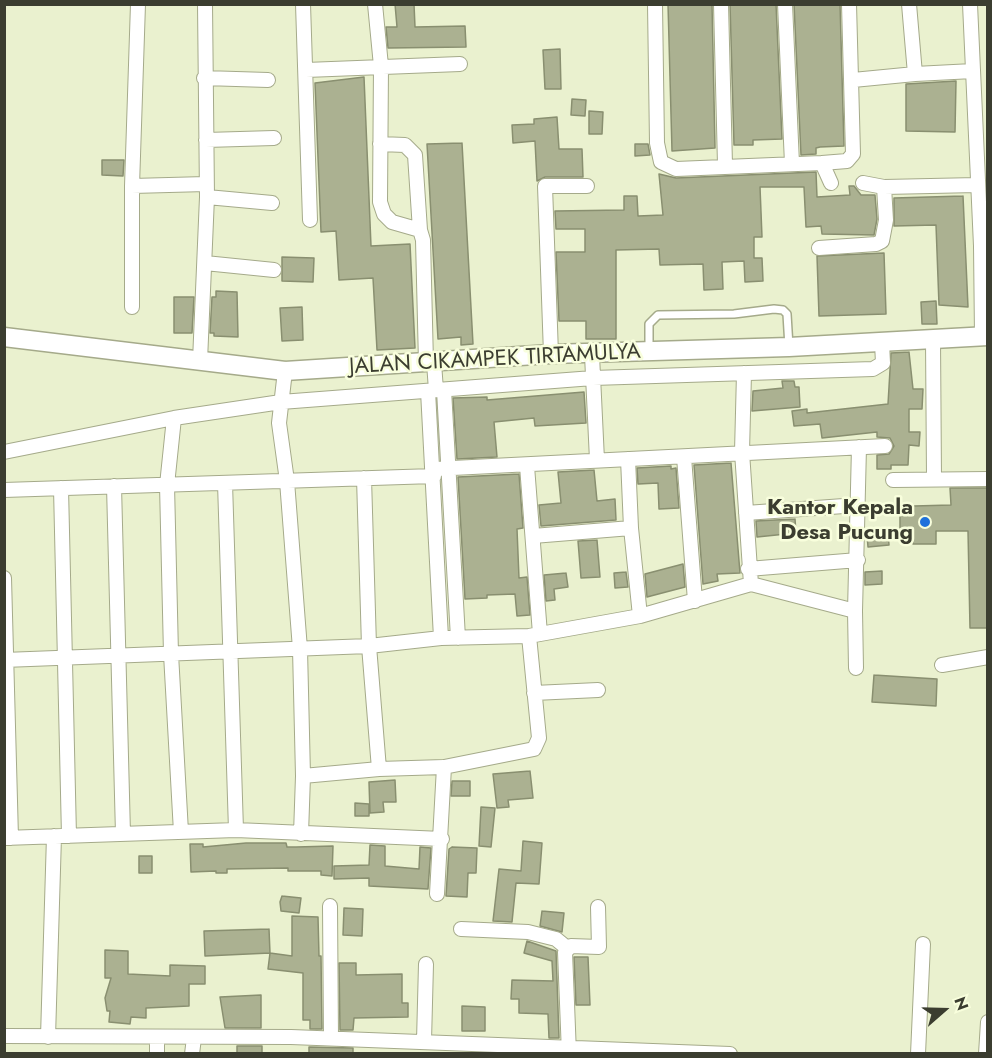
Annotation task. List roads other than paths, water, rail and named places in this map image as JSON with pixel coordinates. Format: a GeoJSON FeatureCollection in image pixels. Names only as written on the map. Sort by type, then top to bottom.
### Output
{"type":"FeatureCollection","features":[{"type":"Feature","properties":{"kind":"street"},"geometry":{"type":"LineString","coordinates":[[132,307],[132,186],[138,4]]}},
{"type":"Feature","properties":{"kind":"street"},"geometry":{"type":"LineString","coordinates":[[201,361],[206,190],[205,4]]}},
{"type":"Feature","properties":{"kind":"street"},"geometry":{"type":"LineString","coordinates":[[303,4],[310,220]]}},
{"type":"Feature","properties":{"kind":"street"},"geometry":{"type":"LineString","coordinates":[[375,4],[381,66],[379,181],[384,214],[392,222],[420,230]]}},
{"type":"Feature","properties":{"kind":"street"},"geometry":{"type":"LineString","coordinates":[[655,4],[657,143],[661,162],[676,169],[847,161],[853,154],[853,80],[849,4]]}},
{"type":"Feature","properties":{"kind":"street"},"geometry":{"type":"LineString","coordinates":[[721,4],[725,165]]}},
{"type":"Feature","properties":{"kind":"street"},"geometry":{"type":"LineString","coordinates":[[785,4],[792,164]]}},
{"type":"Feature","properties":{"kind":"street"},"geometry":{"type":"LineString","coordinates":[[909,4],[915,74]]}},
{"type":"Feature","properties":{"kind":"street"},"geometry":{"type":"LineString","coordinates":[[970,4],[978,78],[977,185],[984,246],[985,336]]}},
{"type":"Feature","properties":{"kind":"street"},"geometry":{"type":"LineString","coordinates":[[306,70],[460,64]]}},
{"type":"Feature","properties":{"kind":"street"},"geometry":{"type":"LineString","coordinates":[[853,80],[915,74],[978,78]]}},
{"type":"Feature","properties":{"kind":"street"},"geometry":{"type":"LineString","coordinates":[[204,78],[268,80]]}},
{"type":"Feature","properties":{"kind":"street"},"geometry":{"type":"LineString","coordinates":[[206,140],[274,138]]}},
{"type":"Feature","properties":{"kind":"street"},"geometry":{"type":"LineString","coordinates":[[380,144],[405,145],[415,155],[420,230],[423,240],[430,363],[448,469],[459,638]]}},
{"type":"Feature","properties":{"kind":"street"},"geometry":{"type":"LineString","coordinates":[[822,163],[831,183]]}},
{"type":"Feature","properties":{"kind":"street"},"geometry":{"type":"LineString","coordinates":[[863,183],[884,187],[977,185]]}},
{"type":"Feature","properties":{"kind":"street"},"geometry":{"type":"LineString","coordinates":[[132,186],[206,190],[272,203]]}},
{"type":"Feature","properties":{"kind":"street"},"geometry":{"type":"LineString","coordinates":[[551,354],[545,186],[587,186]]}},
{"type":"Feature","properties":{"kind":"street"},"geometry":{"type":"LineString","coordinates":[[819,248],[876,244],[882,241],[886,219],[884,187]]}},
{"type":"Feature","properties":{"kind":"street"},"geometry":{"type":"LineString","coordinates":[[205,263],[274,270]]}},
{"type":"Feature","properties":{"kind":"street","name":"JALAN CIKAMPEK TIRTAMULYA"},"geometry":{"type":"LineString","coordinates":[[4,337],[285,371],[551,354],[592,355],[789,347],[985,336]]}},
{"type":"Feature","properties":{"kind":"street"},"geometry":{"type":"LineString","coordinates":[[933,340],[934,478]]}},
{"type":"Feature","properties":{"kind":"street"},"geometry":{"type":"LineString","coordinates":[[4,452],[174,418],[281,402],[593,378],[873,369],[883,363],[882,343]]}},
{"type":"Feature","properties":{"kind":"street"},"geometry":{"type":"LineString","coordinates":[[592,355],[597,460]]}},
{"type":"Feature","properties":{"kind":"street"},"geometry":{"type":"LineString","coordinates":[[285,371],[279,433],[287,481],[300,649],[303,776],[301,834]]}},
{"type":"Feature","properties":{"kind":"street"},"geometry":{"type":"LineString","coordinates":[[744,373],[742,452],[748,568],[751,584]]}},
{"type":"Feature","properties":{"kind":"street"},"geometry":{"type":"LineString","coordinates":[[436,390],[434,472],[441,638]]}},
{"type":"Feature","properties":{"kind":"street"},"geometry":{"type":"LineString","coordinates":[[174,418],[167,485],[171,654],[181,832]]}},
{"type":"Feature","properties":{"kind":"street"},"geometry":{"type":"LineString","coordinates":[[4,490],[364,478],[448,469],[885,446]]}},
{"type":"Feature","properties":{"kind":"street"},"geometry":{"type":"LineString","coordinates":[[856,668],[859,447]]}},
{"type":"Feature","properties":{"kind":"street"},"geometry":{"type":"LineString","coordinates":[[684,457],[695,601]]}},
{"type":"Feature","properties":{"kind":"street"},"geometry":{"type":"LineString","coordinates":[[628,459],[640,616]]}},
{"type":"Feature","properties":{"kind":"street"},"geometry":{"type":"LineString","coordinates":[[303,776],[379,769],[444,767],[534,749],[539,738],[534,693],[533,536],[527,466]]}},
{"type":"Feature","properties":{"kind":"street"},"geometry":{"type":"LineString","coordinates":[[364,478],[369,646],[379,769]]}},
{"type":"Feature","properties":{"kind":"street"},"geometry":{"type":"LineString","coordinates":[[892,480],[987,478]]}},
{"type":"Feature","properties":{"kind":"street"},"geometry":{"type":"LineString","coordinates":[[225,483],[236,830]]}},
{"type":"Feature","properties":{"kind":"street"},"geometry":{"type":"LineString","coordinates":[[114,486],[123,834]]}},
{"type":"Feature","properties":{"kind":"street"},"geometry":{"type":"LineString","coordinates":[[61,488],[67,659],[69,836]]}},
{"type":"Feature","properties":{"kind":"street"},"geometry":{"type":"LineString","coordinates":[[746,513],[858,505]]}},
{"type":"Feature","properties":{"kind":"street"},"geometry":{"type":"LineString","coordinates":[[533,536],[632,528]]}},
{"type":"Feature","properties":{"kind":"street"},"geometry":{"type":"LineString","coordinates":[[748,568],[858,560]]}},
{"type":"Feature","properties":{"kind":"street"},"geometry":{"type":"LineString","coordinates":[[4,578],[8,838],[236,830],[442,839]]}},
{"type":"Feature","properties":{"kind":"street"},"geometry":{"type":"LineString","coordinates":[[6,660],[369,646],[441,638],[535,635],[640,616],[751,584],[855,611]]}},
{"type":"Feature","properties":{"kind":"street"},"geometry":{"type":"LineString","coordinates":[[942,665],[987,657]]}},
{"type":"Feature","properties":{"kind":"street"},"geometry":{"type":"LineString","coordinates":[[534,693],[598,690]]}},
{"type":"Feature","properties":{"kind":"street"},"geometry":{"type":"LineString","coordinates":[[437,894],[442,839],[444,767]]}},
{"type":"Feature","properties":{"kind":"street"},"geometry":{"type":"LineString","coordinates":[[48,1037],[54,836]]}},
{"type":"Feature","properties":{"kind":"street"},"geometry":{"type":"LineString","coordinates":[[323,1044],[330,906]]}},
{"type":"Feature","properties":{"kind":"street"},"geometry":{"type":"LineString","coordinates":[[460,929],[528,932],[556,939],[567,948],[598,947],[598,907]]}},
{"type":"Feature","properties":{"kind":"street"},"geometry":{"type":"LineString","coordinates":[[918,1053],[923,944]]}},
{"type":"Feature","properties":{"kind":"street"},"geometry":{"type":"LineString","coordinates":[[567,948],[568,1050]]}},
{"type":"Feature","properties":{"kind":"street"},"geometry":{"type":"LineString","coordinates":[[415,1045],[426,964]]}},
{"type":"Feature","properties":{"kind":"street"},"geometry":{"type":"LineString","coordinates":[[986,1053],[987,1022]]}},
{"type":"Feature","properties":{"kind":"street"},"geometry":{"type":"LineString","coordinates":[[4,1036],[194,1038],[291,1036],[323,1044],[730,1053]]}},
{"type":"Feature","properties":{"kind":"street"},"geometry":{"type":"LineString","coordinates":[[157,1037],[157,1053]]}},
{"type":"Feature","properties":{"kind":"street"},"geometry":{"type":"LineString","coordinates":[[192,1053],[194,1038]]}},
{"type":"Feature","properties":{"kind":"lane"},"geometry":{"type":"LineString","coordinates":[[649,351],[649,324],[658,315],[734,314],[774,309],[783,310],[787,314],[789,347]]}},
{"type":"Feature","properties":{"kind":"place","name":"Kantor Kepala Desa Pucung"},"geometry":{"type":"Point","coordinates":[925,522]}}]}
